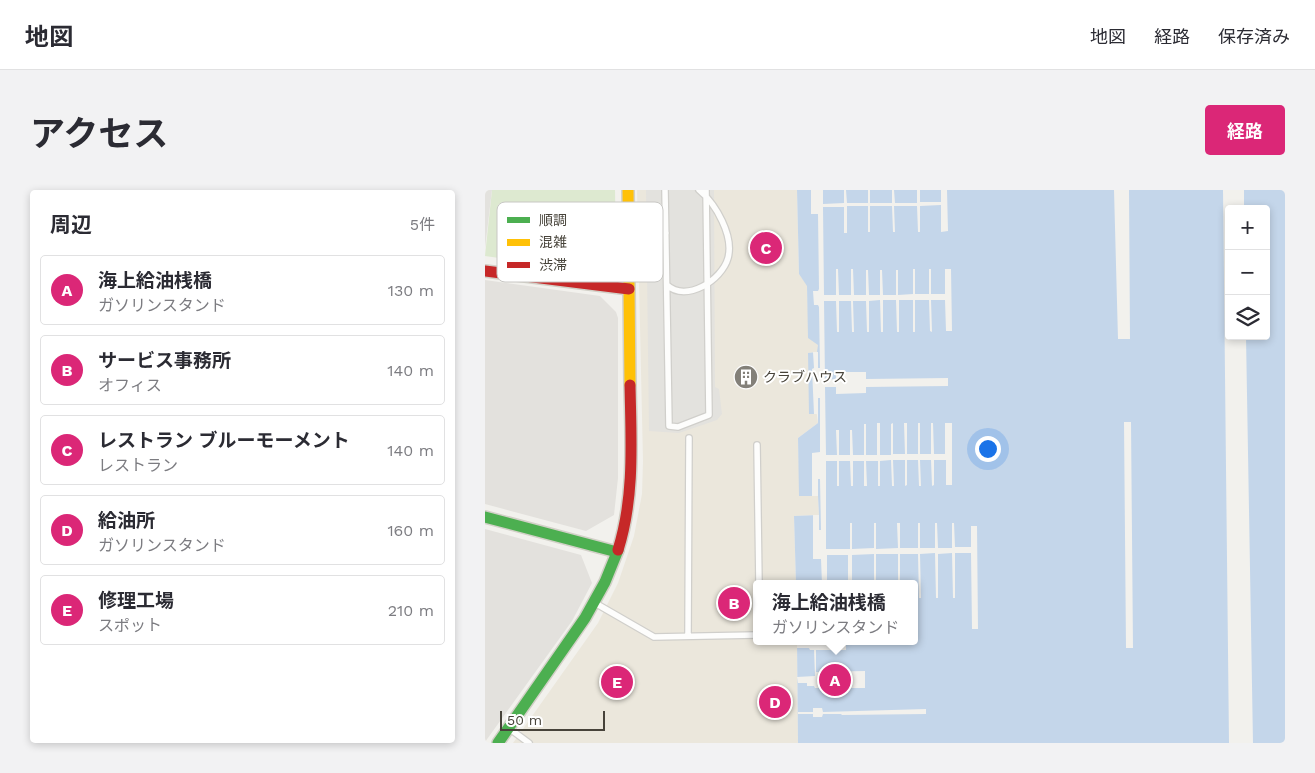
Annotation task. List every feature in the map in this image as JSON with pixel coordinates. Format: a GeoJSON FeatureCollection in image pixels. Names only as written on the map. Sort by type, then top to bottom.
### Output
{"type":"FeatureCollection","features":[{"type":"Feature","properties":{"kind":"street"},"geometry":{"type":"LineString","coordinates":[[573,282],[629,289]]}},
{"type":"Feature","properties":{"kind":"street"},"geometry":{"type":"LineString","coordinates":[[498,743],[585,618],[611,570],[617,552],[627,516],[631,478],[629,282]]}},
{"type":"Feature","properties":{"kind":"street"},"geometry":{"type":"LineString","coordinates":[[485,517],[617,552]]}},
{"type":"Feature","properties":{"kind":"lane"},"geometry":{"type":"LineString","coordinates":[[665,190],[669,426],[678,427],[709,415],[706,192]]}},
{"type":"Feature","properties":{"kind":"lane"},"geometry":{"type":"LineString","coordinates":[[667,285],[675,290],[686,291],[701,288],[725,265],[728,258],[729,248],[719,212],[706,192],[699,190]]}},
{"type":"Feature","properties":{"kind":"lane"},"geometry":{"type":"LineString","coordinates":[[688,636],[689,438]]}},
{"type":"Feature","properties":{"kind":"lane"},"geometry":{"type":"LineString","coordinates":[[757,445],[759,580]]}},
{"type":"Feature","properties":{"kind":"lane"},"geometry":{"type":"LineString","coordinates":[[593,602],[654,637],[753,634]]}},
{"type":"Feature","properties":{"kind":"lane"},"geometry":{"type":"LineString","coordinates":[[508,728],[529,743]]}},
{"type":"Feature","properties":{"kind":"shaded area"},"geometry":{"type":"Polygon","coordinates":[[[485,190],[492,190],[485,248],[485,190]]]}},
{"type":"Feature","properties":{"kind":"shaded area"},"geometry":{"type":"Polygon","coordinates":[[[637,190],[797,190],[799,274],[807,285],[809,338],[818,344],[818,352],[808,353],[818,423],[798,438],[800,496],[818,496],[819,515],[794,516],[796,580],[753,580],[753,645],[797,645],[798,743],[513,743],[598,623],[618,583],[634,536],[642,494],[643,461],[639,282],[663,282],[663,202],[637,202],[637,190]]]}},
{"type":"Feature","properties":{"kind":"shaded area"},"geometry":{"type":"Polygon","coordinates":[[[646,190],[714,190],[715,387],[719,389],[722,414],[717,420],[679,433],[649,431],[647,282],[663,282],[663,202],[646,202],[646,190]]]}},
{"type":"Feature","properties":{"kind":"shaded area"},"geometry":{"type":"Polygon","coordinates":[[[485,280],[600,296],[616,312],[618,318],[618,478],[614,515],[586,531],[485,504],[485,280]]]}},
{"type":"Feature","properties":{"kind":"shaded area"},"geometry":{"type":"Polygon","coordinates":[[[485,529],[581,555],[592,583],[572,621],[485,742],[485,529]]]}},
{"type":"Feature","properties":{"kind":"green space"},"geometry":{"type":"Polygon","coordinates":[[[492,190],[615,190],[615,202],[497,202],[497,258],[485,256],[492,190]]]}},
{"type":"Feature","properties":{"kind":"water"},"geometry":{"type":"Polygon","coordinates":[[[797,190],[1285,190],[1285,743],[798,743],[797,645],[918,645],[918,580],[796,580],[794,516],[819,515],[818,496],[799,496],[798,438],[818,423],[818,414],[809,414],[808,353],[817,352],[818,345],[808,338],[807,286],[799,274],[797,190]]]}},
{"type":"Feature","properties":{"kind":"pier"},"geometry":{"type":"Polygon","coordinates":[[[811,190],[823,190],[823,204],[844,203],[844,190],[846,190],[847,203],[868,203],[868,190],[870,190],[870,203],[892,203],[892,190],[894,190],[895,203],[917,203],[917,190],[920,190],[920,202],[941,202],[941,190],[947,190],[948,231],[941,232],[941,205],[920,206],[920,232],[918,232],[917,206],[894,206],[895,232],[893,232],[892,206],[870,206],[870,232],[868,232],[868,206],[847,206],[847,233],[844,233],[844,207],[823,207],[824,295],[836,295],[836,269],[838,269],[839,295],[851,295],[851,269],[853,269],[854,295],[866,295],[866,270],[868,270],[869,295],[880,295],[880,270],[882,270],[883,295],[896,295],[896,270],[898,270],[898,295],[913,294],[913,269],[915,269],[915,294],[929,294],[929,269],[931,269],[931,294],[945,294],[945,269],[951,269],[952,331],[946,331],[945,300],[931,300],[932,332],[930,331],[929,300],[915,300],[915,332],[913,332],[913,300],[899,300],[899,332],[897,332],[896,300],[883,300],[883,332],[881,332],[880,300],[869,301],[869,332],[867,332],[866,301],[853,301],[854,332],[852,332],[851,301],[839,301],[839,332],[837,332],[836,301],[824,301],[825,380],[836,379],[836,372],[866,372],[866,379],[948,378],[948,386],[866,387],[866,393],[836,394],[836,387],[825,387],[826,455],[837,455],[836,430],[839,430],[839,455],[850,455],[850,430],[852,430],[853,455],[864,455],[864,424],[866,424],[866,455],[877,455],[877,423],[880,423],[880,455],[891,455],[891,424],[893,423],[893,454],[905,454],[904,423],[907,423],[907,454],[918,454],[918,423],[920,423],[920,454],[931,454],[931,423],[933,423],[934,454],[945,454],[945,423],[952,423],[952,485],[946,485],[946,460],[934,460],[934,485],[932,486],[931,460],[920,460],[921,486],[919,486],[918,460],[907,460],[907,485],[905,486],[905,460],[893,460],[894,486],[892,486],[891,460],[880,461],[880,486],[878,486],[878,461],[866,461],[867,486],[864,486],[864,461],[853,461],[853,486],[851,486],[850,461],[839,461],[839,486],[837,486],[837,461],[826,461],[826,549],[850,549],[850,523],[852,523],[852,549],[874,548],[874,523],[876,523],[876,549],[898,548],[897,523],[900,523],[900,548],[918,548],[918,523],[920,523],[920,548],[935,548],[935,523],[937,523],[938,548],[952,548],[952,523],[954,523],[955,547],[971,547],[971,526],[977,526],[978,629],[972,629],[971,553],[955,553],[955,598],[953,598],[952,553],[938,554],[938,598],[936,598],[935,553],[920,554],[921,598],[919,598],[918,554],[900,554],[900,580],[898,580],[898,554],[876,554],[876,580],[874,580],[874,554],[852,555],[852,580],[848,580],[848,555],[827,555],[827,580],[822,580],[821,559],[813,559],[813,515],[819,515],[819,530],[821,530],[820,479],[818,479],[818,496],[812,496],[812,453],[820,452],[820,398],[818,398],[818,414],[814,414],[813,352],[818,352],[818,368],[820,368],[819,307],[814,305],[813,291],[818,291],[819,289],[818,214],[811,214],[811,190]]]}},
{"type":"Feature","properties":{"kind":"pier"},"geometry":{"type":"Polygon","coordinates":[[[1114,190],[1129,190],[1130,339],[1118,339],[1114,190]]]}},
{"type":"Feature","properties":{"kind":"pier"},"geometry":{"type":"Polygon","coordinates":[[[1223,190],[1244,190],[1244,205],[1225,205],[1225,340],[1246,340],[1253,743],[1229,743],[1223,190]]]}},
{"type":"Feature","properties":{"kind":"pier"},"geometry":{"type":"Polygon","coordinates":[[[1124,422],[1131,422],[1133,648],[1126,648],[1124,422]]]}},
{"type":"Feature","properties":{"kind":"pier"},"geometry":{"type":"Polygon","coordinates":[[[797,645],[846,645],[846,650],[816,650],[816,672],[865,671],[865,688],[815,688],[814,686],[807,686],[807,683],[798,683],[797,677],[815,676],[814,650],[797,648],[797,645]]]}},
{"type":"Feature","properties":{"kind":"pier"},"geometry":{"type":"Polygon","coordinates":[[[813,708],[822,708],[823,712],[926,709],[926,714],[823,714],[822,717],[813,717],[813,714],[798,714],[798,712],[813,712],[813,708]]]}},
{"type":"Feature","properties":{"kind":"traffic: fast"},"geometry":{"type":"LineString","coordinates":[[485,517],[617,552]]}},
{"type":"Feature","properties":{"kind":"traffic: fast"},"geometry":{"type":"LineString","coordinates":[[498,743],[585,618],[605,582],[618,550]]}},
{"type":"Feature","properties":{"kind":"traffic: slow"},"geometry":{"type":"LineString","coordinates":[[628,190],[628,202]]}},
{"type":"Feature","properties":{"kind":"traffic: slow"},"geometry":{"type":"LineString","coordinates":[[629,282],[630,385]]}},
{"type":"Feature","properties":{"kind":"traffic: jam"},"geometry":{"type":"LineString","coordinates":[[485,271],[497,272]]}},
{"type":"Feature","properties":{"kind":"traffic: jam"},"geometry":{"type":"LineString","coordinates":[[573,282],[629,289]]}},
{"type":"Feature","properties":{"kind":"traffic: jam"},"geometry":{"type":"LineString","coordinates":[[618,550],[630,489],[630,385]]}},
{"type":"Feature","properties":{"kind":"place","name":"レストラン ブルーモーメント"},"geometry":{"type":"Point","coordinates":[766,248]}},
{"type":"Feature","properties":{"kind":"place","name":"クラブハウス"},"geometry":{"type":"Point","coordinates":[746,377]}},
{"type":"Feature","properties":{"kind":"place","name":"サービス事務所"},"geometry":{"type":"Point","coordinates":[734,603]}},
{"type":"Feature","properties":{"kind":"place","name":"海上給油桟橋"},"geometry":{"type":"Point","coordinates":[835,680]}},
{"type":"Feature","properties":{"kind":"place","name":"修理工場"},"geometry":{"type":"Point","coordinates":[617,682]}},
{"type":"Feature","properties":{"kind":"place","name":"給油所"},"geometry":{"type":"Point","coordinates":[775,702]}}]}
